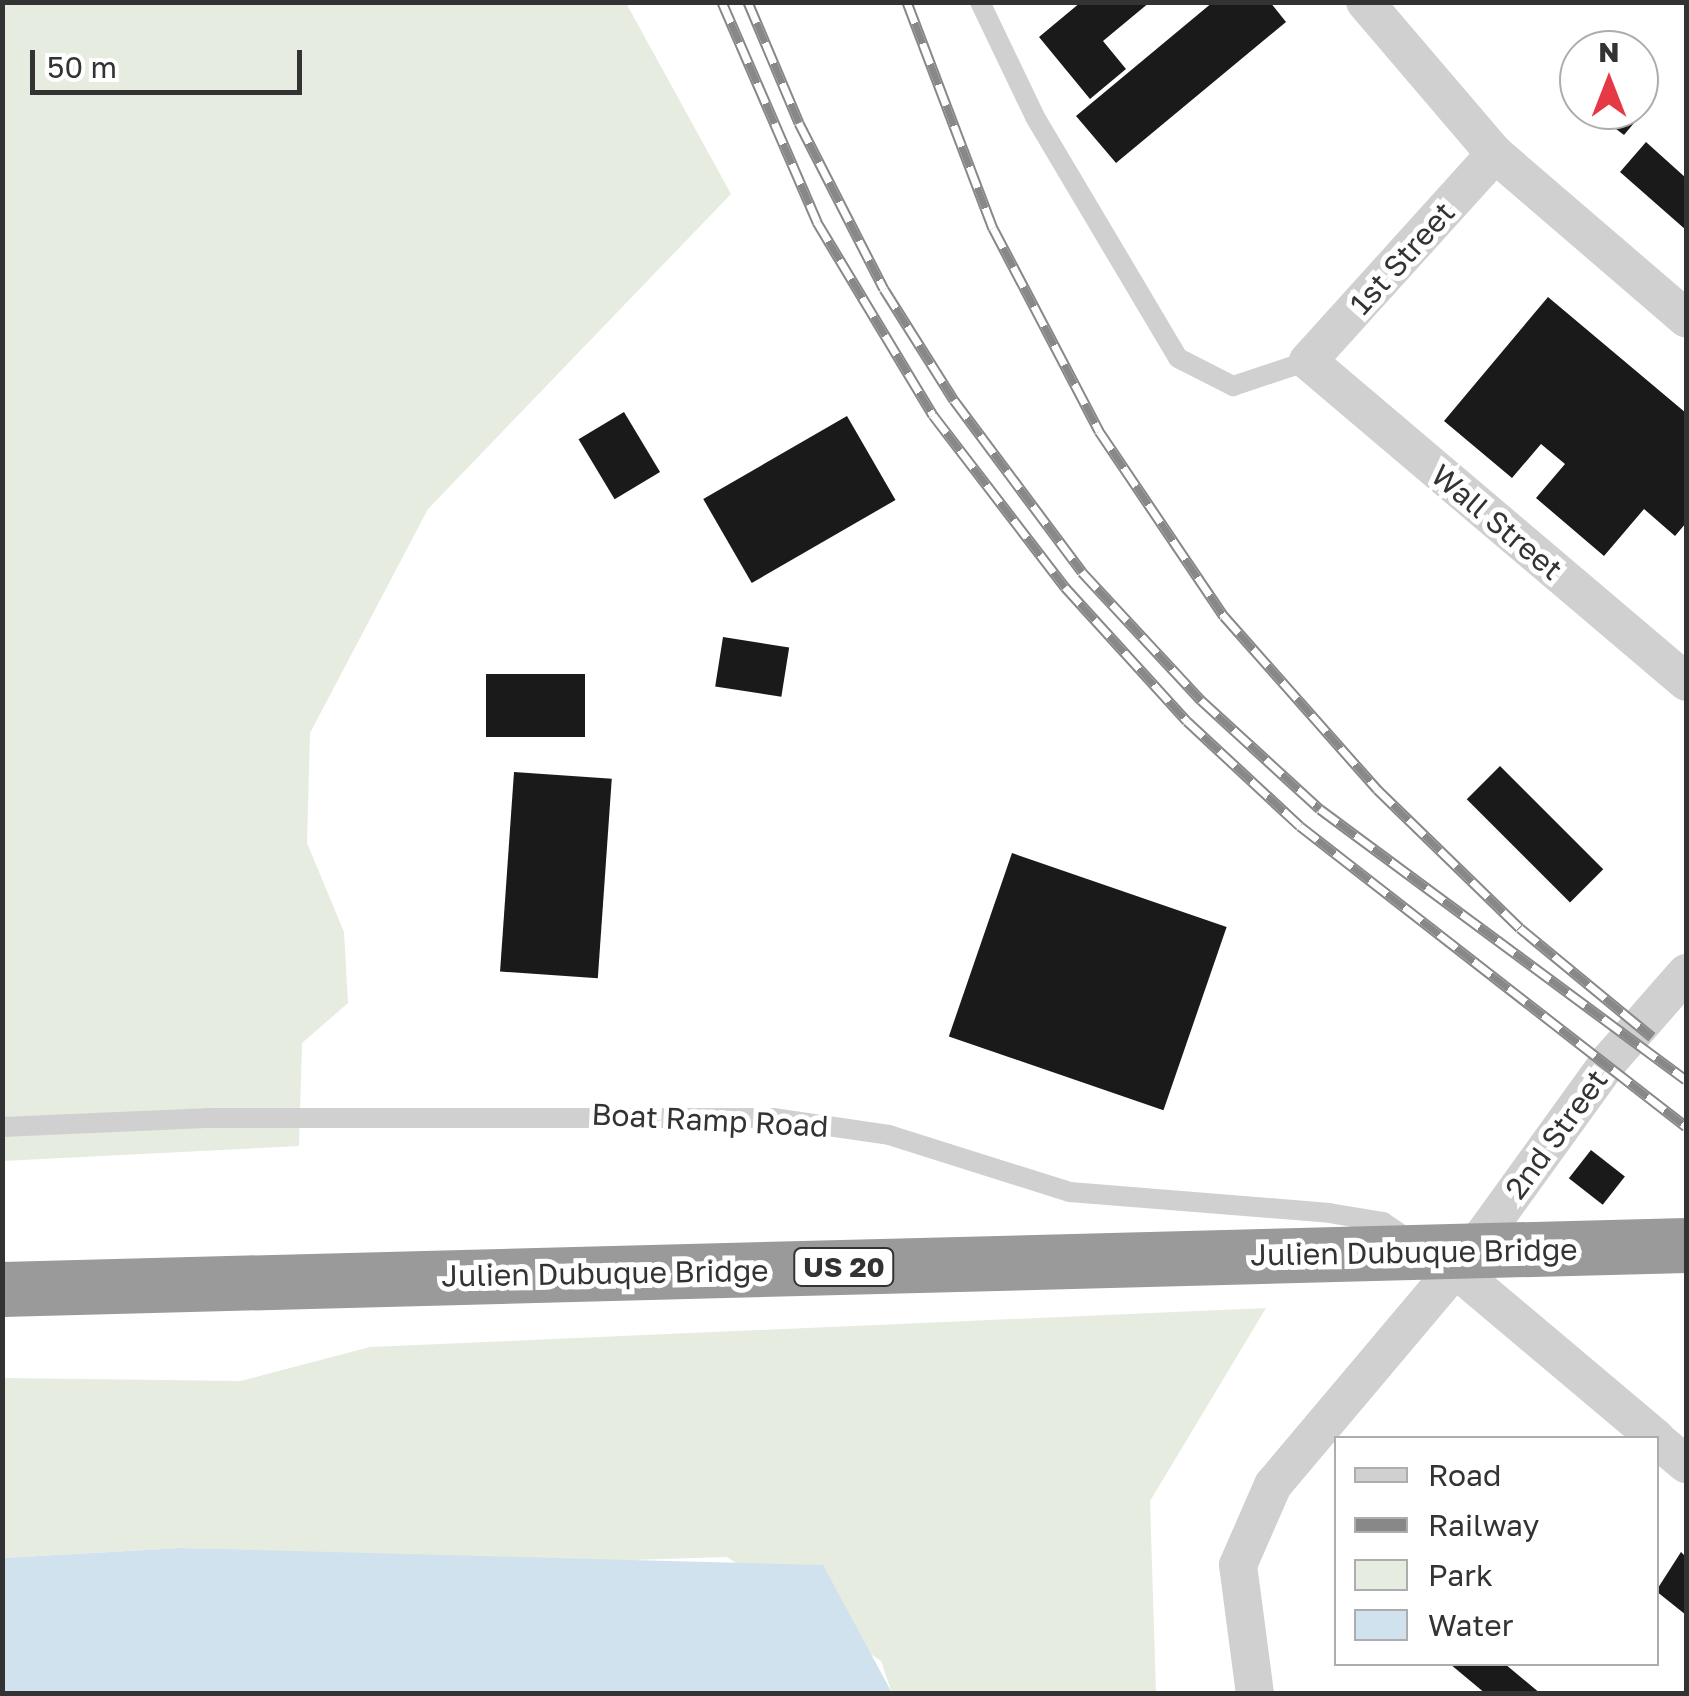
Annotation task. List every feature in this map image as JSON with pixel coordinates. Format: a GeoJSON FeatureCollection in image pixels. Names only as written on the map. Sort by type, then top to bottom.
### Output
{"type":"FeatureCollection","features":[{"type":"Feature","properties":{"kind":"highway","name":"Julien Dubuque Bridge"},"geometry":{"type":"LineString","coordinates":[[2,1289],[1686,1245]]}},
{"type":"Feature","properties":{"kind":"street"},"geometry":{"type":"LineString","coordinates":[[1364,2],[1495,154],[1686,318]]}},
{"type":"Feature","properties":{"kind":"street","name":"1st Street"},"geometry":{"type":"LineString","coordinates":[[1308,362],[1495,154]]}},
{"type":"Feature","properties":{"kind":"street","name":"Wall Street"},"geometry":{"type":"LineString","coordinates":[[1308,362],[1686,682]]}},
{"type":"Feature","properties":{"kind":"street","name":"2nd Street"},"geometry":{"type":"LineString","coordinates":[[1256,1694],[1244,1654],[1238,1566],[1250,1526],[1272,1485],[1454,1268],[1686,973]]}},
{"type":"Feature","properties":{"kind":"street"},"geometry":{"type":"LineString","coordinates":[[1454,1268],[1652,1436]]}},
{"type":"Feature","properties":{"kind":"street"},"geometry":{"type":"LineString","coordinates":[[1659,1442],[1686,1464]]}},
{"type":"Feature","properties":{"kind":"lane"},"geometry":{"type":"LineString","coordinates":[[980,2],[1035,117],[1178,358],[1232,386],[1308,362]]}},
{"type":"Feature","properties":{"kind":"lane","name":"Boat Ramp Road"},"geometry":{"type":"LineString","coordinates":[[2,1127],[290,1117],[773,1118],[889,1134],[1070,1192],[1383,1222],[1454,1268]]}},
{"type":"Feature","properties":{"kind":"green space"},"geometry":{"type":"Polygon","coordinates":[[[2,3],[626,3],[731,194],[428,509],[310,733],[307,843],[344,932],[348,1003],[302,1043],[299,1146],[3,1161],[2,3]]]}},
{"type":"Feature","properties":{"kind":"green space"},"geometry":{"type":"Polygon","coordinates":[[[1266,1308],[1150,1501],[1156,1693],[892,1693],[881,1661],[727,1557],[569,1562],[181,1548],[3,1558],[2,1378],[241,1381],[370,1347],[1266,1308]]]}},
{"type":"Feature","properties":{"kind":"water"},"geometry":{"type":"Polygon","coordinates":[[[181,1548],[823,1565],[892,1693],[3,1693],[3,1558],[181,1548]]]}},
{"type":"Feature","properties":{"kind":"building"},"geometry":{"type":"Polygon","coordinates":[[[1081,2],[1150,2],[1103,41],[1126,69],[1090,99],[1039,37],[1081,2]]]}},
{"type":"Feature","properties":{"kind":"building"},"geometry":{"type":"Polygon","coordinates":[[[1213,2],[1270,2],[1286,22],[1116,163],[1076,116],[1213,2]]]}},
{"type":"Feature","properties":{"kind":"building"},"geometry":{"type":"Polygon","coordinates":[[[1646,142],[1686,178],[1686,230],[1620,172],[1646,142]]]}},
{"type":"Feature","properties":{"kind":"building"},"geometry":{"type":"Polygon","coordinates":[[[1548,297],[1686,413],[1686,523],[1675,536],[1644,509],[1604,556],[1536,498],[1565,464],[1541,444],[1512,478],[1444,421],[1548,297]]]}},
{"type":"Feature","properties":{"kind":"building"},"geometry":{"type":"Polygon","coordinates":[[[624,412],[660,472],[615,499],[579,439],[624,412]]]}},
{"type":"Feature","properties":{"kind":"building"},"geometry":{"type":"Polygon","coordinates":[[[847,416],[896,500],[752,583],[703,499],[847,416]]]}},
{"type":"Feature","properties":{"kind":"building"},"geometry":{"type":"Polygon","coordinates":[[[723,637],[789,647],[781,697],[715,686],[723,637]]]}},
{"type":"Feature","properties":{"kind":"building"},"geometry":{"type":"Polygon","coordinates":[[[486,674],[585,674],[585,737],[486,737],[486,674]]]}},
{"type":"Feature","properties":{"kind":"building"},"geometry":{"type":"Polygon","coordinates":[[[1500,766],[1603,869],[1570,902],[1467,799],[1500,766]]]}},
{"type":"Feature","properties":{"kind":"building"},"geometry":{"type":"Polygon","coordinates":[[[514,772],[612,779],[598,978],[500,972],[514,772]]]}},
{"type":"Feature","properties":{"kind":"building"},"geometry":{"type":"Polygon","coordinates":[[[1012,853],[1227,927],[1163,1110],[949,1036],[1012,853]]]}},
{"type":"Feature","properties":{"kind":"building"},"geometry":{"type":"Polygon","coordinates":[[[1591,1150],[1625,1176],[1603,1205],[1569,1178],[1591,1150]]]}},
{"type":"Feature","properties":{"kind":"building"},"geometry":{"type":"Polygon","coordinates":[[[1681,1552],[1686,1557],[1686,1615],[1659,1593],[1659,1586],[1681,1552]]]}},
{"type":"Feature","properties":{"kind":"building"},"geometry":{"type":"Polygon","coordinates":[[[1452,1666],[1507,1666],[1541,1694],[1486,1694],[1452,1666]]]}},
{"type":"Feature","properties":{"kind":"railway"},"geometry":{"type":"LineString","coordinates":[[722,2],[817,222],[933,415],[1065,587],[1187,721],[1300,826],[1686,1127]]}},
{"type":"Feature","properties":{"kind":"railway"},"geometry":{"type":"LineString","coordinates":[[748,2],[799,123],[884,289],[954,400],[1082,572],[1201,700],[1320,809],[1686,1080]]}},
{"type":"Feature","properties":{"kind":"railway"},"geometry":{"type":"LineString","coordinates":[[907,2],[993,228],[1099,431],[1224,616],[1377,789],[1520,928],[1652,1037]]}}]}
